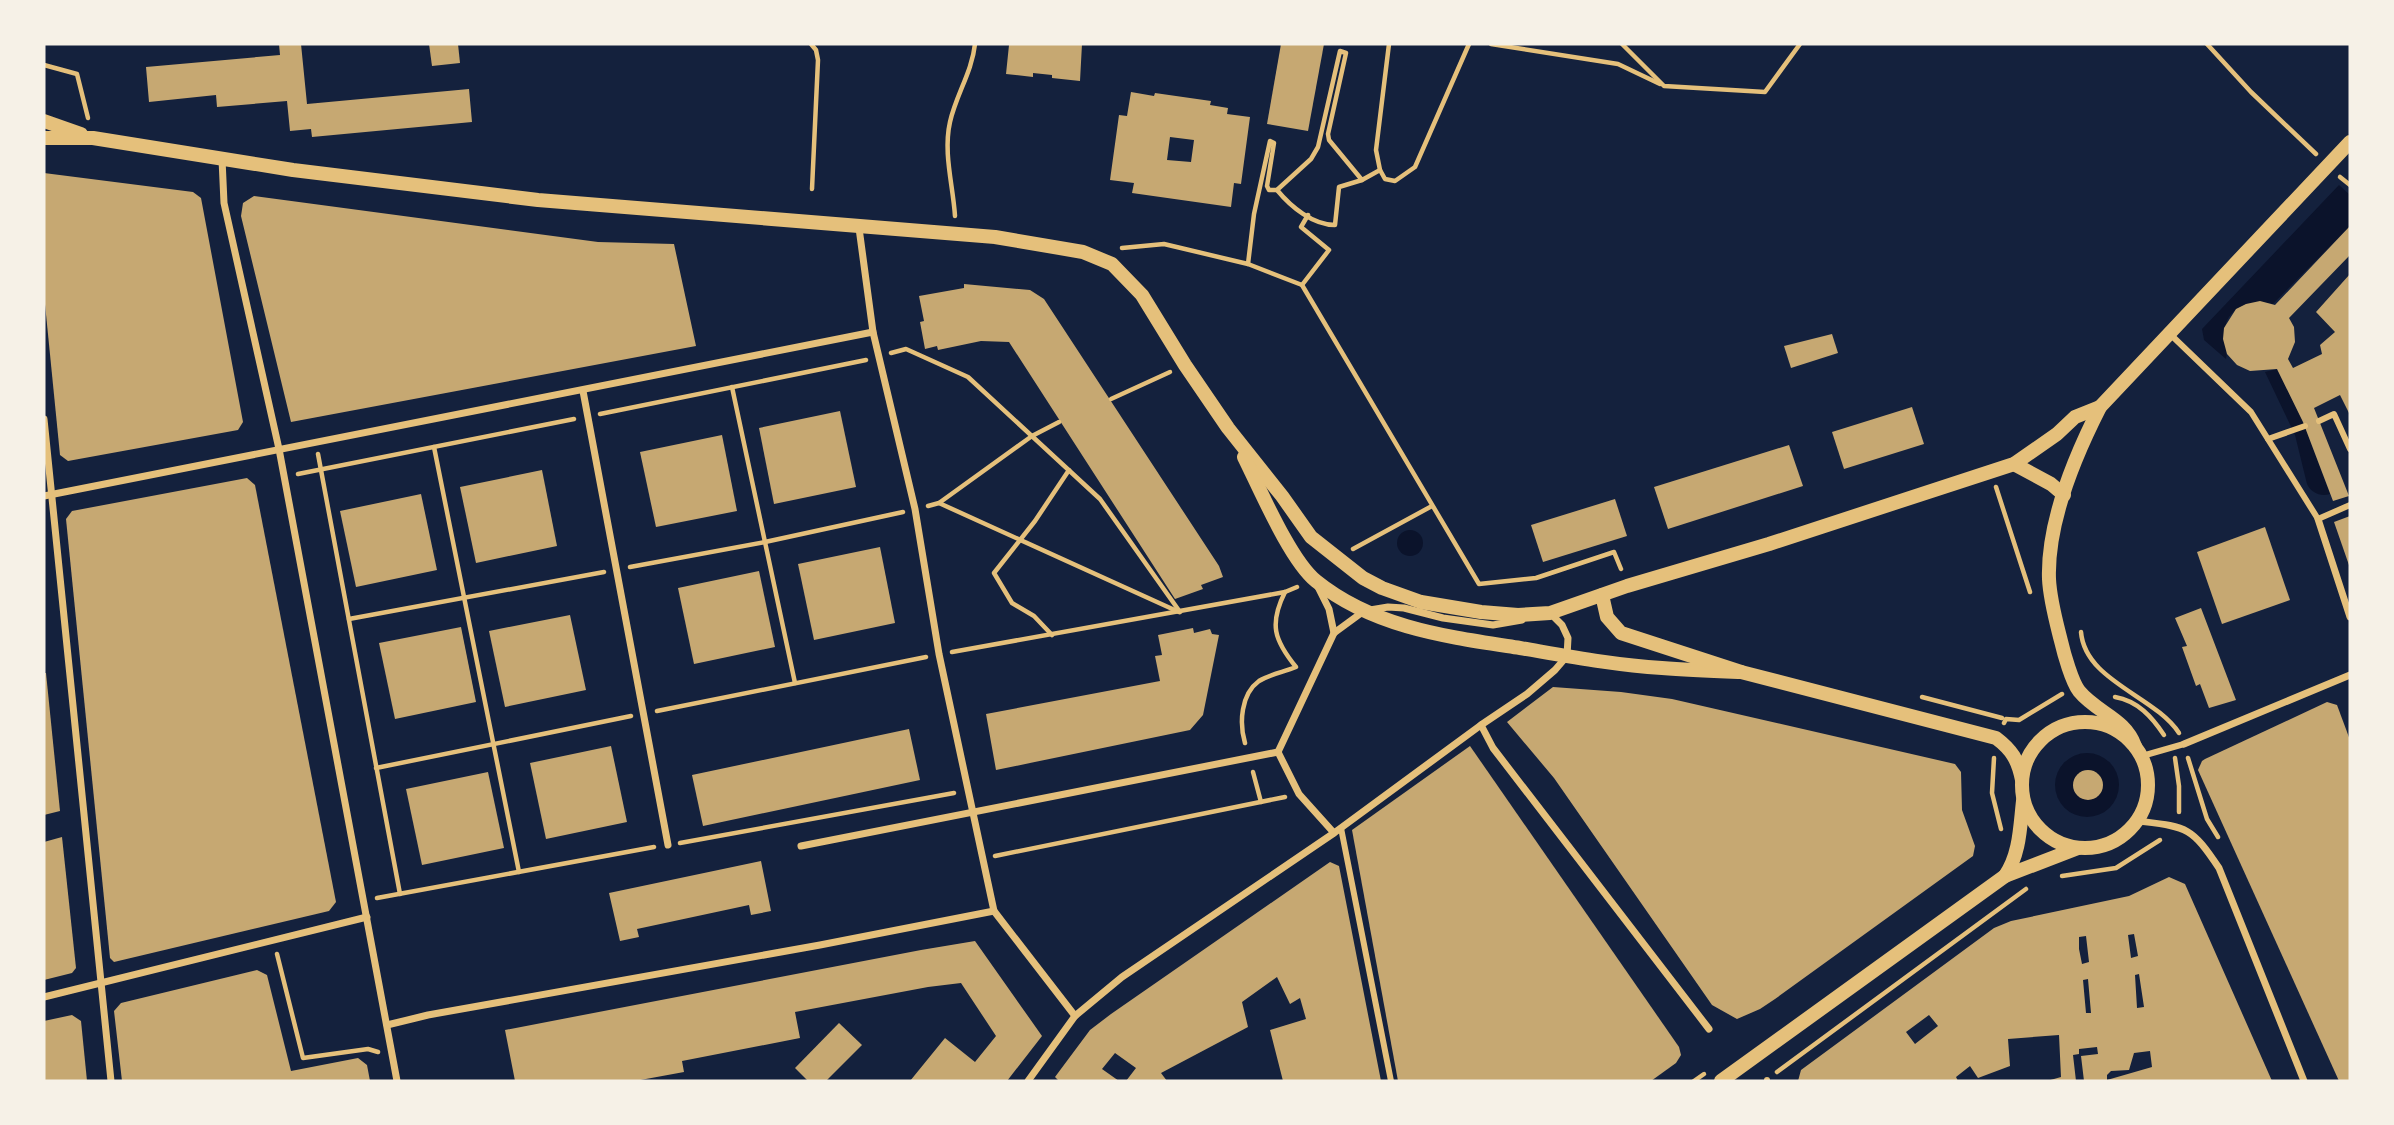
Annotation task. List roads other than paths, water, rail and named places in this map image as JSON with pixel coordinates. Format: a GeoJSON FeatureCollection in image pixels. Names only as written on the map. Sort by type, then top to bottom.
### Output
{"type":"FeatureCollection","features":[{"type":"Feature","properties":{"kind":"main road"},"geometry":{"type":"LineString","coordinates":[[44,121],[93,138]]}},
{"type":"Feature","properties":{"kind":"main road"},"geometry":{"type":"LineString","coordinates":[[44,138],[93,138],[222,159],[538,200],[995,237],[1083,252],[1112,264],[1142,295],[1228,428],[1311,537],[1363,578],[1382,588],[1421,602],[1518,615],[1550,612],[2014,464],[2057,434],[2075,417],[2100,407]]}},
{"type":"Feature","properties":{"kind":"main road"},"geometry":{"type":"LineString","coordinates":[[2023,800],[2034,823],[2042,832],[2062,846],[2078,848],[2105,845],[2129,831],[2143,811],[2148,778],[2138,751],[2131,734],[2123,724],[2078,691],[2063,649],[2049,579],[2050,548],[2074,458],[2100,407],[2350,142]]}},
{"type":"Feature","properties":{"kind":"main road"},"geometry":{"type":"LineString","coordinates":[[1228,428],[1293,553],[1314,580],[1364,611],[1396,624],[1468,640],[1661,668],[1741,672]]}},
{"type":"Feature","properties":{"kind":"main road"},"geometry":{"type":"LineString","coordinates":[[2014,464],[2051,484],[2064,495]]}},
{"type":"Feature","properties":{"kind":"main road"},"geometry":{"type":"LineString","coordinates":[[1602,595],[1607,617],[1621,633],[1741,672],[1996,737],[2010,748],[2018,763],[2022,780],[2019,842],[2013,864],[2006,876]]}},
{"type":"Feature","properties":{"kind":"main road"},"geometry":{"type":"LineString","coordinates":[[2022,780],[2025,765],[2041,740],[2052,731],[2070,724],[2088,722],[2106,725],[2122,734],[2138,751]]}},
{"type":"Feature","properties":{"kind":"main road"},"geometry":{"type":"LineString","coordinates":[[1721,1081],[2006,876],[2078,848]]}},
{"type":"Feature","properties":{"kind":"street"},"geometry":{"type":"LineString","coordinates":[[222,159],[224,203],[279,449],[397,1081]]}},
{"type":"Feature","properties":{"kind":"street"},"geometry":{"type":"LineString","coordinates":[[859,228],[873,332],[915,509],[939,654],[994,911],[1075,1016]]}},
{"type":"Feature","properties":{"kind":"street"},"geometry":{"type":"LineString","coordinates":[[47,496],[873,332]]}},
{"type":"Feature","properties":{"kind":"street"},"geometry":{"type":"LineString","coordinates":[[2171,334],[2251,412],[2318,519],[2350,617]]}},
{"type":"Feature","properties":{"kind":"street"},"geometry":{"type":"LineString","coordinates":[[583,391],[668,845]]}},
{"type":"Feature","properties":{"kind":"street"},"geometry":{"type":"LineString","coordinates":[[2319,421],[2334,414],[2350,449]]}},
{"type":"Feature","properties":{"kind":"street"},"geometry":{"type":"LineString","coordinates":[[44,419],[47,496],[111,1081]]}},
{"type":"Feature","properties":{"kind":"street"},"geometry":{"type":"LineString","coordinates":[[2268,439],[2305,426]]}},
{"type":"Feature","properties":{"kind":"street"},"geometry":{"type":"LineString","coordinates":[[2318,519],[2350,505]]}},
{"type":"Feature","properties":{"kind":"street"},"geometry":{"type":"LineString","coordinates":[[1314,580],[1329,609],[1335,633]]}},
{"type":"Feature","properties":{"kind":"street"},"geometry":{"type":"LineString","coordinates":[[1028,1081],[1075,1016],[1122,977],[1337,830],[1536,686],[1567,656],[1568,638],[1562,625],[1550,612],[1493,625],[1443,618],[1404,608],[1388,607],[1364,611],[1335,633],[1278,752]]}},
{"type":"Feature","properties":{"kind":"street"},"geometry":{"type":"LineString","coordinates":[[2138,751],[2173,748],[2350,675]]}},
{"type":"Feature","properties":{"kind":"street"},"geometry":{"type":"LineString","coordinates":[[1481,725],[1493,748],[1709,1029]]}},
{"type":"Feature","properties":{"kind":"street"},"geometry":{"type":"LineString","coordinates":[[801,846],[1278,752]]}},
{"type":"Feature","properties":{"kind":"street"},"geometry":{"type":"LineString","coordinates":[[1278,752],[1299,794],[1337,830],[1391,1081]]}},
{"type":"Feature","properties":{"kind":"street"},"geometry":{"type":"LineString","coordinates":[[2138,821],[2179,826],[2200,840],[2219,868],[2304,1081]]}},
{"type":"Feature","properties":{"kind":"street"},"geometry":{"type":"LineString","coordinates":[[387,1025],[428,1015],[994,911]]}},
{"type":"Feature","properties":{"kind":"street"},"geometry":{"type":"LineString","coordinates":[[44,996],[367,917]]}},
{"type":"Feature","properties":{"kind":"water"},"geometry":{"type":"Polygon","coordinates":[[[2339,185],[2350,195],[2350,226],[2273,304],[2242,306],[2230,315],[2225,330],[2226,359],[2204,340],[2202,329],[2339,185]]]}},
{"type":"Feature","properties":{"kind":"water"},"geometry":{"type":"Polygon","coordinates":[[[2277,369],[2303,422],[2330,494],[2317,494],[2307,484],[2295,435],[2265,372],[2277,369]]]}},
{"type":"Feature","properties":{"kind":"water"},"geometry":{"type":"Polygon","coordinates":[[[1410,530],[1419,534],[1423,543],[1419,552],[1410,556],[1401,552],[1397,543],[1401,534],[1410,530]]]}},
{"type":"Feature","properties":{"kind":"water"},"geometry":{"type":"Polygon","coordinates":[[[2087,753],[2105,759],[2113,767],[2119,785],[2113,803],[2105,811],[2087,817],[2069,811],[2061,803],[2055,785],[2061,767],[2069,759],[2087,753]]]}}]}
